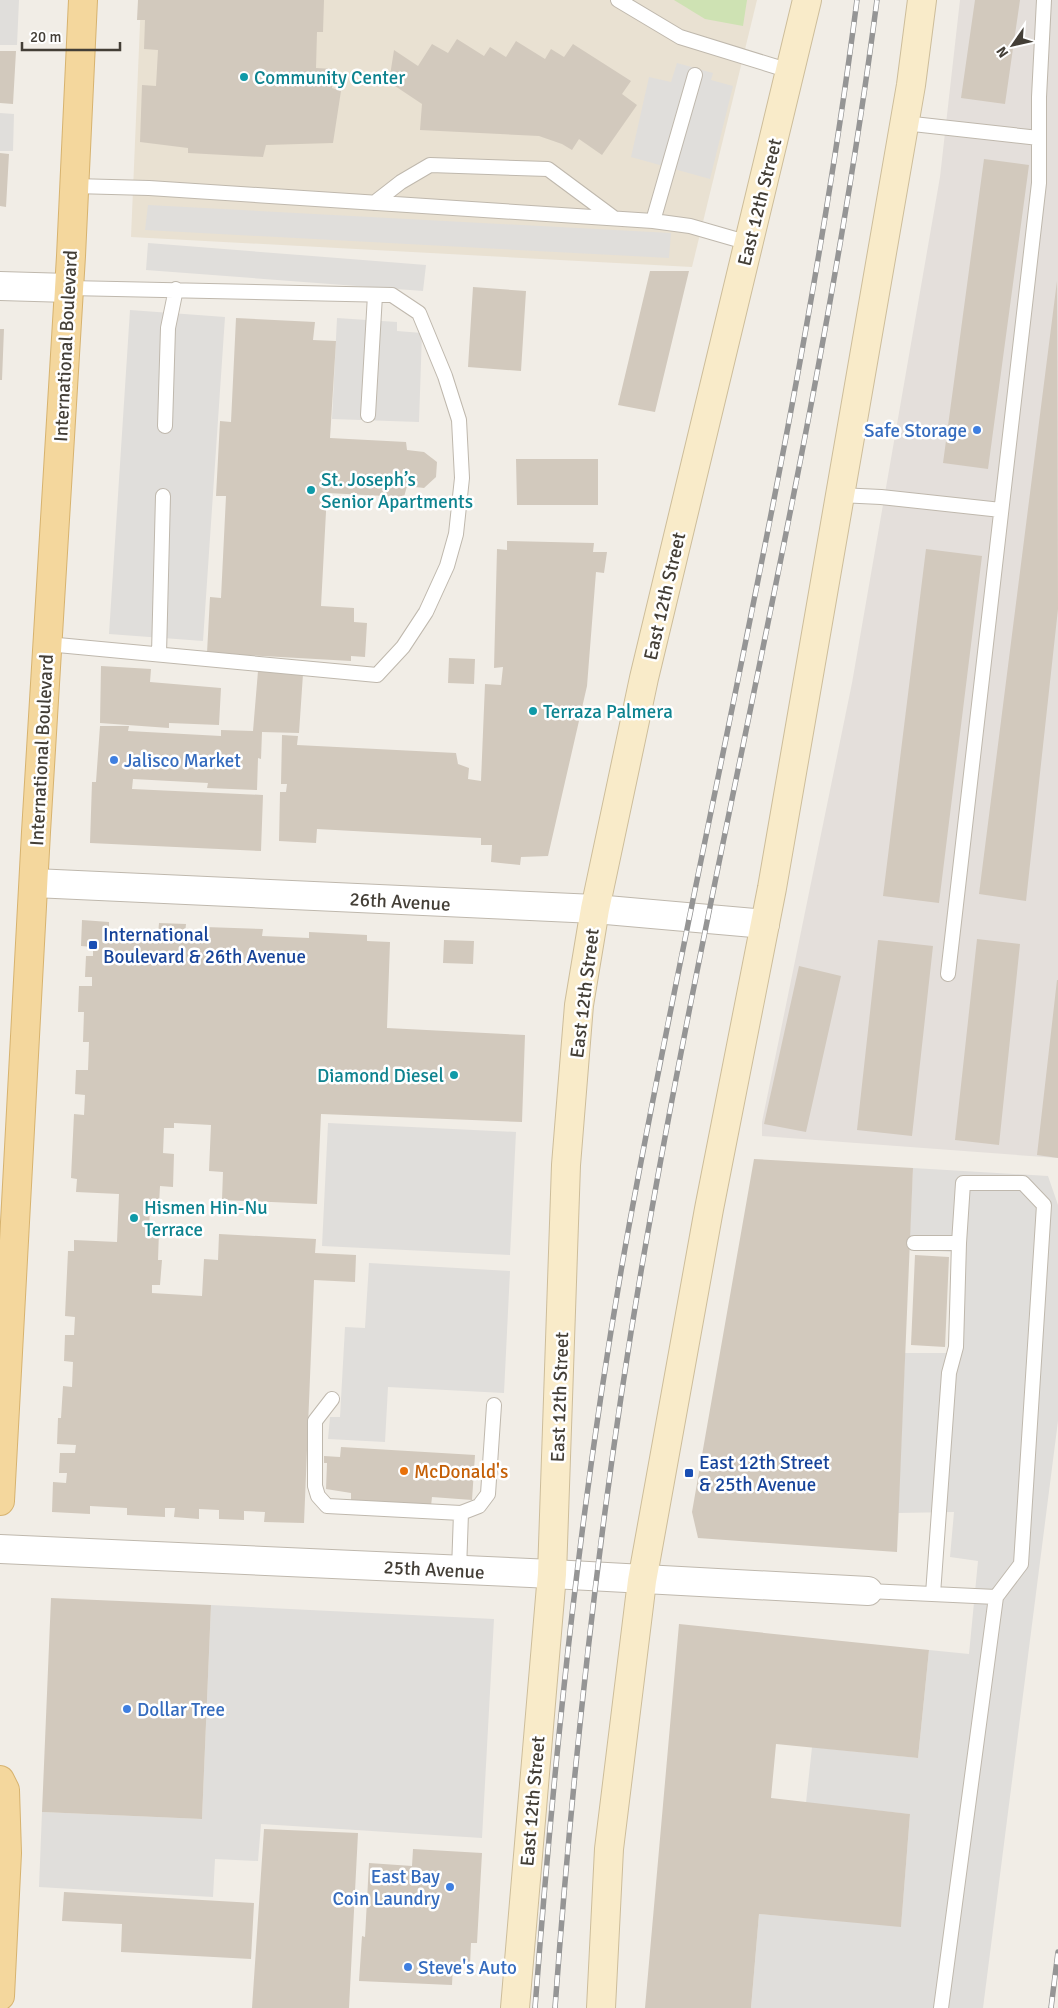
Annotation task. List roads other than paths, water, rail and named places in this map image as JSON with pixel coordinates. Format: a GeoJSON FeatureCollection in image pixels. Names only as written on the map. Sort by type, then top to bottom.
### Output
{"type":"FeatureCollection","features":[{"type":"Feature","properties":{"kind":"main road","name":"International Boulevard"},"geometry":{"type":"LineString","coordinates":[[0,1483],[3,1402],[69,288],[83,0]]}},
{"type":"Feature","properties":{"kind":"main road","name":"East 12th Street"},"geometry":{"type":"LineString","coordinates":[[515,2008],[552,1574],[566,1165],[579,1005],[595,908],[644,678],[807,0]]}},
{"type":"Feature","properties":{"kind":"main road"},"geometry":{"type":"LineString","coordinates":[[601,2008],[609,1849],[642,1580],[709,1210],[765,924],[904,123],[922,0]]}},
{"type":"Feature","properties":{"kind":"main road"},"geometry":{"type":"LineString","coordinates":[[0,1780],[5,1790],[7,1853],[0,1996]]}},
{"type":"Feature","properties":{"kind":"street"},"geometry":{"type":"LineString","coordinates":[[0,286],[69,288]]}},
{"type":"Feature","properties":{"kind":"street","name":"26th Avenue"},"geometry":{"type":"LineString","coordinates":[[34,883],[595,908],[765,924]]}},
{"type":"Feature","properties":{"kind":"street","name":"25th Avenue"},"geometry":{"type":"LineString","coordinates":[[0,1549],[552,1574],[868,1591]]}},
{"type":"Feature","properties":{"kind":"lane"},"geometry":{"type":"LineString","coordinates":[[618,0],[680,37],[790,71]]}},
{"type":"Feature","properties":{"kind":"lane"},"geometry":{"type":"LineString","coordinates":[[948,974],[1039,183],[1044,0]]}},
{"type":"Feature","properties":{"kind":"lane"},"geometry":{"type":"LineString","coordinates":[[654,221],[695,75]]}},
{"type":"Feature","properties":{"kind":"lane"},"geometry":{"type":"LineString","coordinates":[[904,123],[1039,138]]}},
{"type":"Feature","properties":{"kind":"lane"},"geometry":{"type":"LineString","coordinates":[[374,203],[401,182],[430,165],[548,169],[614,218]]}},
{"type":"Feature","properties":{"kind":"lane"},"geometry":{"type":"LineString","coordinates":[[74,186],[149,188],[654,221],[690,226],[749,243]]}},
{"type":"Feature","properties":{"kind":"lane"},"geometry":{"type":"LineString","coordinates":[[47,644],[376,675],[403,647],[426,612],[447,566],[456,534],[462,478],[459,420],[445,376],[419,313],[392,295],[69,288]]}},
{"type":"Feature","properties":{"kind":"lane"},"geometry":{"type":"LineString","coordinates":[[165,426],[168,328],[176,289]]}},
{"type":"Feature","properties":{"kind":"lane"},"geometry":{"type":"LineString","coordinates":[[368,415],[375,294]]}},
{"type":"Feature","properties":{"kind":"lane"},"geometry":{"type":"LineString","coordinates":[[839,495],[881,497],[1001,510]]}},
{"type":"Feature","properties":{"kind":"lane"},"geometry":{"type":"LineString","coordinates":[[159,654],[163,496]]}},
{"type":"Feature","properties":{"kind":"lane"},"geometry":{"type":"LineString","coordinates":[[933,1594],[949,1373],[956,1347],[963,1183],[1023,1183],[1044,1205],[1021,1564],[996,1597],[941,2008]]}},
{"type":"Feature","properties":{"kind":"lane"},"geometry":{"type":"LineString","coordinates":[[914,1243],[960,1243]]}},
{"type":"Feature","properties":{"kind":"lane"},"geometry":{"type":"LineString","coordinates":[[332,1399],[315,1421],[315,1486],[318,1496],[327,1506],[461,1513],[478,1506],[488,1494],[494,1405]]}},
{"type":"Feature","properties":{"kind":"lane"},"geometry":{"type":"LineString","coordinates":[[459,1570],[461,1513]]}},
{"type":"Feature","properties":{"kind":"lane"},"geometry":{"type":"LineString","coordinates":[[868,1591],[996,1597]]}},
{"type":"Feature","properties":{"kind":"railway"},"geometry":{"type":"LineString","coordinates":[[535,2008],[561,1714],[572,1616],[597,1421],[612,1323],[658,1073],[751,614],[810,308],[857,0]]}},
{"type":"Feature","properties":{"kind":"railway"},"geometry":{"type":"LineString","coordinates":[[555,2008],[571,1814],[591,1621],[616,1429],[631,1333],[675,1082],[769,620],[828,311],[855,156],[877,0]]}},
{"type":"Feature","properties":{"kind":"railway"},"geometry":{"type":"LineString","coordinates":[[1051,2008],[1058,1952]]}},
{"type":"Feature","properties":{"kind":"place","name":"Community Center"},"geometry":{"type":"Point","coordinates":[244,77]}},
{"type":"Feature","properties":{"kind":"place","name":"Safe Storage"},"geometry":{"type":"Point","coordinates":[977,430]}},
{"type":"Feature","properties":{"kind":"place","name":"St. Joseph’s Senior Apartments"},"geometry":{"type":"Point","coordinates":[311,490]}},
{"type":"Feature","properties":{"kind":"place","name":"Terraza Palmera"},"geometry":{"type":"Point","coordinates":[533,711]}},
{"type":"Feature","properties":{"kind":"place","name":"Jalisco Market"},"geometry":{"type":"Point","coordinates":[114,760]}},
{"type":"Feature","properties":{"kind":"place","name":"International Boulevard & 26th Avenue"},"geometry":{"type":"Point","coordinates":[93,945]}},
{"type":"Feature","properties":{"kind":"place","name":"Diamond Diesel"},"geometry":{"type":"Point","coordinates":[454,1075]}},
{"type":"Feature","properties":{"kind":"place","name":"Hismen Hin-Nu Terrace"},"geometry":{"type":"Point","coordinates":[134,1218]}},
{"type":"Feature","properties":{"kind":"place","name":"McDonald's"},"geometry":{"type":"Point","coordinates":[404,1471]}},
{"type":"Feature","properties":{"kind":"place","name":"East 12th Street & 25th Avenue"},"geometry":{"type":"Point","coordinates":[689,1473]}},
{"type":"Feature","properties":{"kind":"place","name":"Dollar Tree"},"geometry":{"type":"Point","coordinates":[127,1709]}},
{"type":"Feature","properties":{"kind":"place","name":"East Bay Coin Laundry"},"geometry":{"type":"Point","coordinates":[450,1887]}},
{"type":"Feature","properties":{"kind":"place","name":"Steve's Auto"},"geometry":{"type":"Point","coordinates":[408,1967]}}]}
